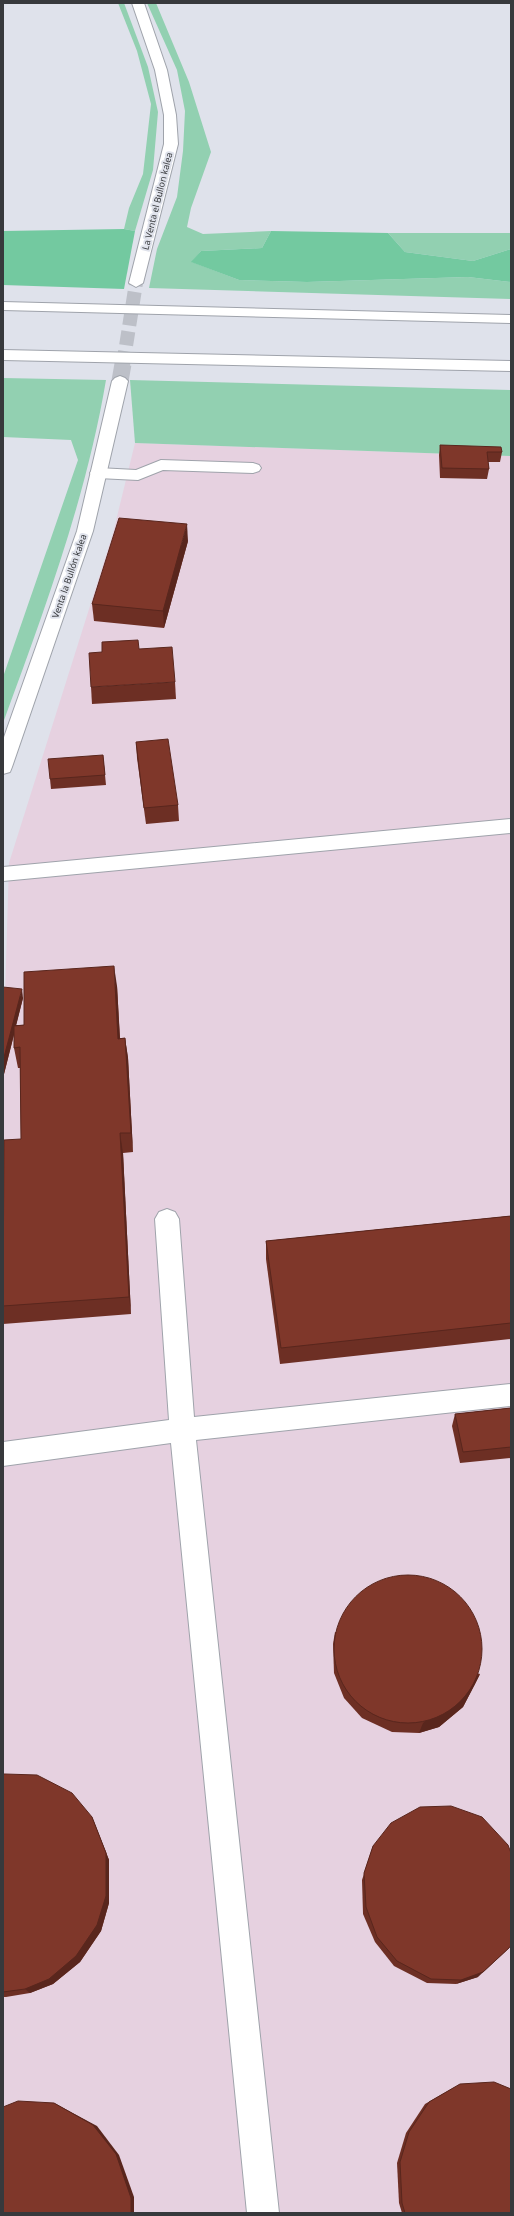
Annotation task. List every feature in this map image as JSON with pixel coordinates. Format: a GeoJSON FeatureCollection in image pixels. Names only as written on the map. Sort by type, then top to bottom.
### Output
{"type":"FeatureCollection","features":[{"type":"Feature","properties":{"kind":"main road","name":"La Venta el Bullon kalea"},"geometry":{"type":"LineString","coordinates":[[136,284],[172,144],[170,116],[162,70],[138,3]]}},
{"type":"Feature","properties":{"kind":"main road"},"geometry":{"type":"LineString","coordinates":[[3,306],[511,319]]}},
{"type":"Feature","properties":{"kind":"main road"},"geometry":{"type":"LineString","coordinates":[[3,355],[511,366]]}},
{"type":"Feature","properties":{"kind":"main road","name":"Venta la Bullón kalea"},"geometry":{"type":"LineString","coordinates":[[3,767],[85,531],[120,381]]}},
{"type":"Feature","properties":{"kind":"main road"},"geometry":{"type":"LineString","coordinates":[[98,473],[138,475],[161,465],[252,468]]}},
{"type":"Feature","properties":{"kind":"main road"},"geometry":{"type":"LineString","coordinates":[[3,874],[511,826]]}},
{"type":"Feature","properties":{"kind":"main road"},"geometry":{"type":"LineString","coordinates":[[167,1219],[182,1430],[263,2213]]}},
{"type":"Feature","properties":{"kind":"main road"},"geometry":{"type":"LineString","coordinates":[[3,1454],[182,1430],[511,1395]]}},
{"type":"Feature","properties":{"kind":"shaded area"},"geometry":{"type":"Polygon","coordinates":[[[135,443],[511,456],[511,2213],[3,2213],[3,996],[5,996],[9,863],[113,533],[135,443]]]}},
{"type":"Feature","properties":{"kind":"green space"},"geometry":{"type":"Polygon","coordinates":[[[118,3],[124,3],[148,67],[158,112],[153,170],[135,231],[124,229],[129,208],[143,174],[151,104],[137,51],[118,3]]]}},
{"type":"Feature","properties":{"kind":"green space"},"geometry":{"type":"Polygon","coordinates":[[[147,3],[156,3],[189,82],[211,152],[191,208],[187,227],[203,234],[271,231],[262,248],[201,251],[192,262],[239,280],[307,282],[468,277],[511,282],[511,299],[149,288],[157,249],[177,197],[183,151],[185,111],[177,70],[147,3]]]}},
{"type":"Feature","properties":{"kind":"green space"},"geometry":{"type":"Polygon","coordinates":[[[124,229],[135,231],[124,289],[3,285],[3,231],[124,229]]]}},
{"type":"Feature","properties":{"kind":"green space"},"geometry":{"type":"Polygon","coordinates":[[[271,231],[388,233],[405,252],[473,261],[511,249],[511,282],[468,277],[307,282],[239,280],[191,262],[201,251],[262,248],[271,231]]]}},
{"type":"Feature","properties":{"kind":"green space"},"geometry":{"type":"Polygon","coordinates":[[[388,233],[511,233],[511,249],[473,261],[405,252],[388,233]]]}},
{"type":"Feature","properties":{"kind":"green space"},"geometry":{"type":"Polygon","coordinates":[[[3,378],[106,380],[98,424],[75,511],[34,639],[3,723],[3,677],[78,460],[71,440],[3,437],[3,378]]]}},
{"type":"Feature","properties":{"kind":"green space"},"geometry":{"type":"Polygon","coordinates":[[[130,380],[511,390],[511,456],[135,443],[130,380]]]}},
{"type":"Feature","properties":{"kind":"building"},"geometry":{"type":"Polygon","coordinates":[[[440,445],[501,447],[502,452],[487,452],[489,469],[442,468],[440,445]]]}},
{"type":"Feature","properties":{"kind":"building"},"geometry":{"type":"Polygon","coordinates":[[[119,518],[187,524],[163,611],[92,604],[119,518]]]}},
{"type":"Feature","properties":{"kind":"building"},"geometry":{"type":"Polygon","coordinates":[[[138,640],[139,649],[172,647],[175,682],[91,687],[89,653],[102,652],[102,642],[138,640]]]}},
{"type":"Feature","properties":{"kind":"building"},"geometry":{"type":"Polygon","coordinates":[[[168,739],[178,805],[144,808],[136,742],[168,739]]]}},
{"type":"Feature","properties":{"kind":"building"},"geometry":{"type":"Polygon","coordinates":[[[103,755],[105,775],[50,779],[48,759],[103,755]]]}},
{"type":"Feature","properties":{"kind":"building"},"geometry":{"type":"Polygon","coordinates":[[[114,966],[118,1039],[125,1038],[131,1133],[120,1133],[129,1297],[3,1306],[4,1140],[21,1139],[20,1047],[14,1048],[14,1026],[24,1025],[24,972],[114,966]]]}},
{"type":"Feature","properties":{"kind":"building"},"geometry":{"type":"Polygon","coordinates":[[[3,987],[22,989],[3,1061],[3,987]]]}},
{"type":"Feature","properties":{"kind":"building"},"geometry":{"type":"Polygon","coordinates":[[[511,1216],[511,1323],[281,1348],[266,1241],[511,1216]]]}},
{"type":"Feature","properties":{"kind":"building"},"geometry":{"type":"Polygon","coordinates":[[[511,1408],[511,1447],[463,1452],[455,1414],[511,1408]]]}},
{"type":"Feature","properties":{"kind":"building"},"geometry":{"type":"Polygon","coordinates":[[[408,1575],[422,1577],[443,1584],[455,1592],[465,1602],[476,1621],[482,1649],[480,1663],[473,1684],[465,1696],[455,1706],[436,1717],[408,1723],[394,1721],[373,1714],[361,1706],[351,1696],[340,1677],[334,1649],[336,1635],[343,1614],[351,1602],[361,1592],[380,1581],[408,1575]]]}},
{"type":"Feature","properties":{"kind":"building"},"geometry":{"type":"Polygon","coordinates":[[[3,1774],[37,1775],[72,1793],[92,1817],[106,1853],[106,1896],[97,1925],[76,1956],[49,1979],[25,1989],[3,1992],[3,1774]]]}},
{"type":"Feature","properties":{"kind":"building"},"geometry":{"type":"Polygon","coordinates":[[[451,1806],[482,1817],[508,1845],[511,1853],[511,1945],[483,1972],[461,1980],[431,1979],[397,1961],[377,1937],[366,1907],[364,1873],[373,1846],[391,1823],[420,1807],[451,1806]]]}},
{"type":"Feature","properties":{"kind":"building"},"geometry":{"type":"Polygon","coordinates":[[[494,2082],[511,2089],[511,2213],[405,2213],[402,2203],[400,2162],[409,2132],[429,2102],[460,2084],[494,2082]]]}},
{"type":"Feature","properties":{"kind":"building"},"geometry":{"type":"Polygon","coordinates":[[[18,2101],[54,2103],[93,2125],[116,2154],[131,2198],[131,2213],[3,2213],[3,2107],[18,2101]]]}},
{"type":"Feature","properties":{"kind":"tunnel"},"geometry":{"type":"LineString","coordinates":[[123,365],[136,283]]}},
{"type":"Feature","properties":{"kind":"tunnel"},"geometry":{"type":"LineString","coordinates":[[120,381],[123,364]]}}]}
